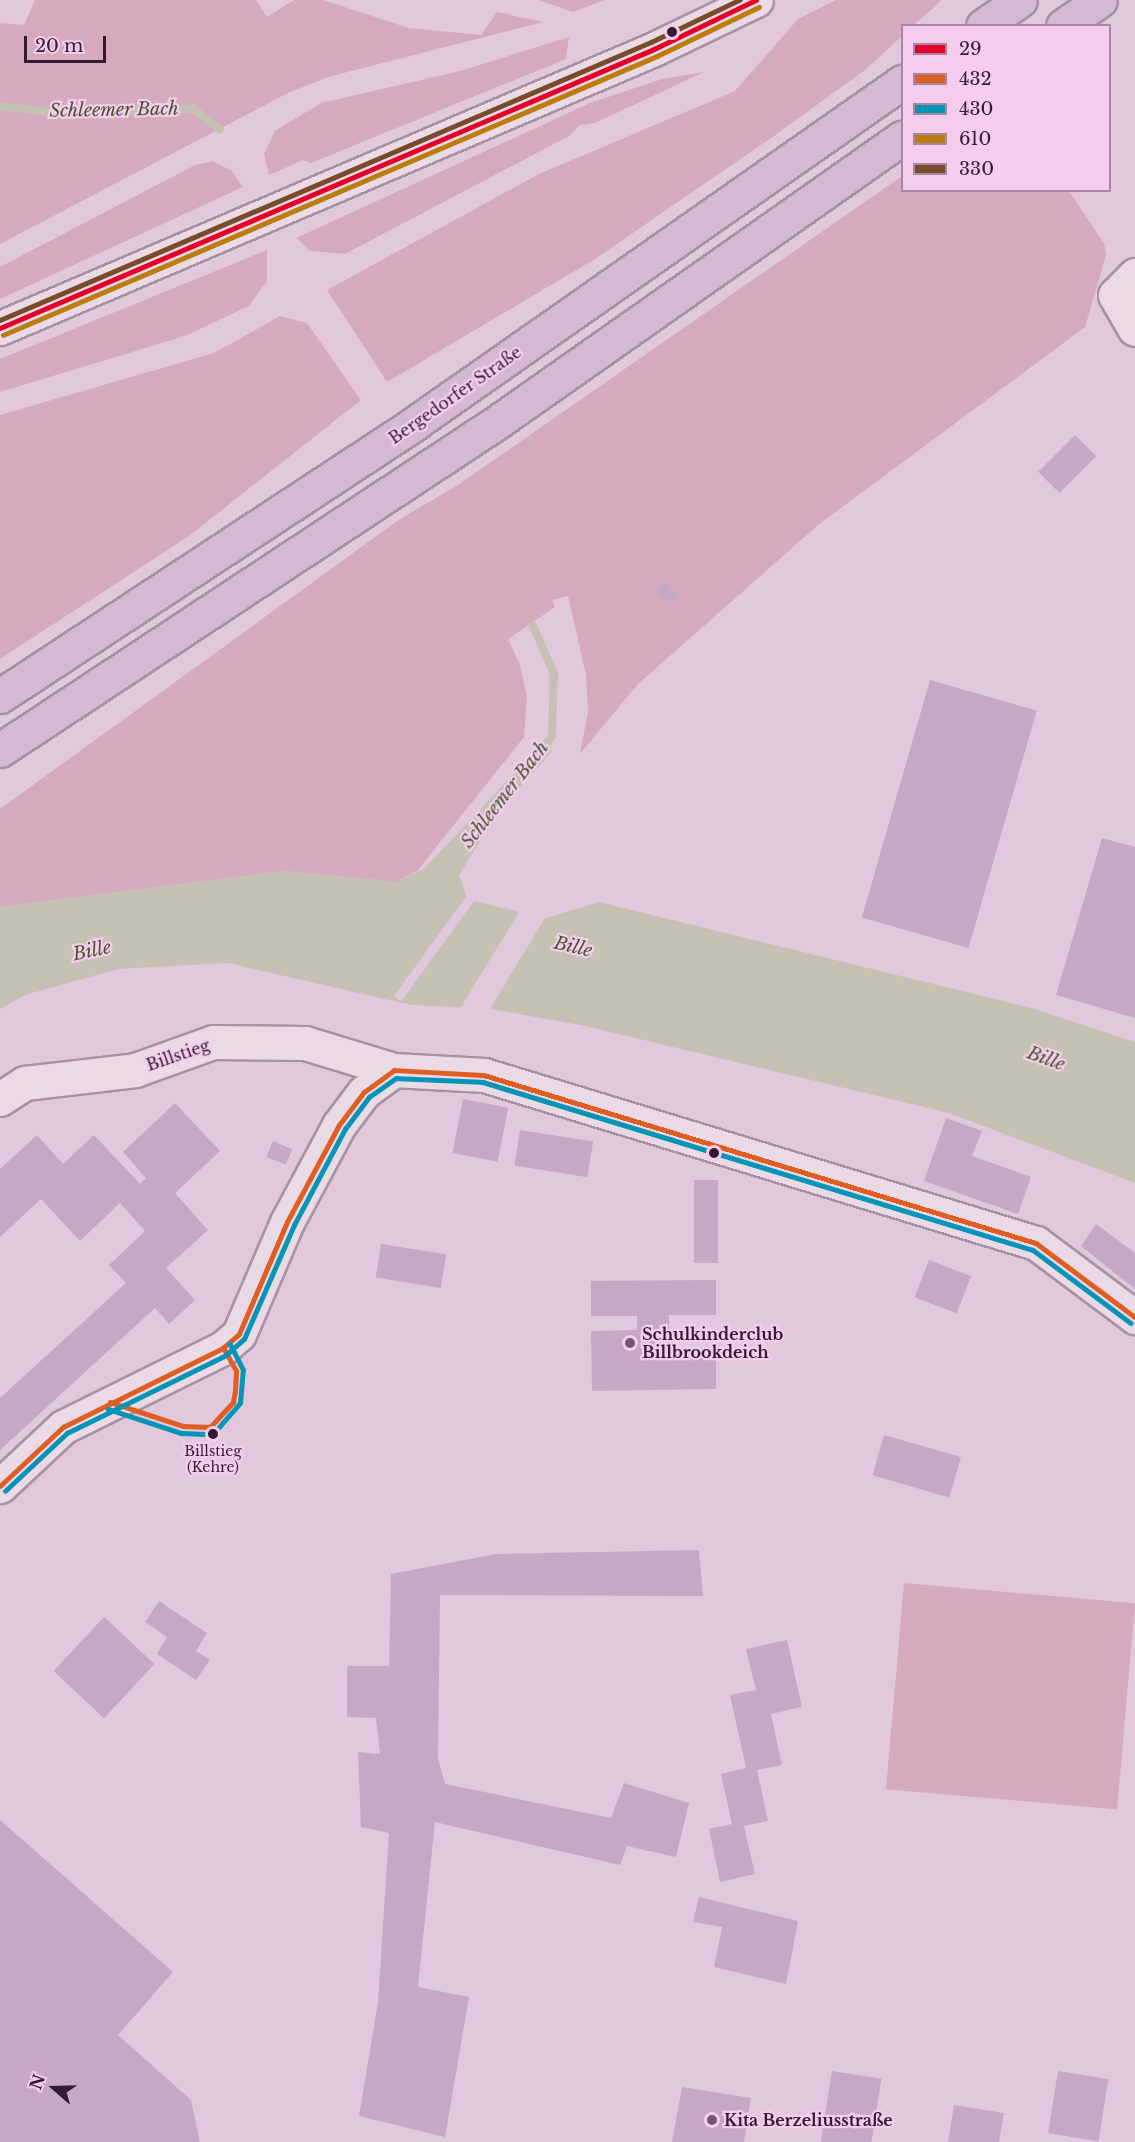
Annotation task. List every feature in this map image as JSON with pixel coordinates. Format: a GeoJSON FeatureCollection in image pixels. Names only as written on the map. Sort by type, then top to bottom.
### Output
{"type":"FeatureCollection","features":[{"type":"Feature","properties":{"kind":"highway"},"geometry":{"type":"LineString","coordinates":[[986,24],[1020,0]]}},
{"type":"Feature","properties":{"kind":"highway"},"geometry":{"type":"LineString","coordinates":[[1066,24],[1100,0]]}},
{"type":"Feature","properties":{"kind":"highway","name":"Bergedorfer Straße"},"geometry":{"type":"LineString","coordinates":[[0,696],[415,423],[901,83]]}},
{"type":"Feature","properties":{"kind":"highway"},"geometry":{"type":"LineString","coordinates":[[0,750],[496,423],[901,139]]}},
{"type":"Feature","properties":{"kind":"street"},"geometry":{"type":"LineString","coordinates":[[0,328],[654,49],[756,0]]}},
{"type":"Feature","properties":{"kind":"street"},"geometry":{"type":"LineString","coordinates":[[1125,285],[1135,329]]}},
{"type":"Feature","properties":{"kind":"street","name":"Billstieg"},"geometry":{"type":"LineString","coordinates":[[0,1099],[25,1083],[135,1070],[213,1042],[305,1043],[394,1070],[484,1075],[1036,1243],[1135,1317]]}},
{"type":"Feature","properties":{"kind":"street"},"geometry":{"type":"LineString","coordinates":[[0,1486],[63,1427],[223,1348],[239,1334],[287,1222],[339,1125],[364,1092],[394,1070]]}},
{"type":"Feature","properties":{"kind":"shaded area"},"geometry":{"type":"Polygon","coordinates":[[[35,0],[256,0],[267,17],[294,0],[323,0],[409,28],[481,35],[497,12],[543,22],[328,77],[288,93],[0,244],[0,23],[24,25],[35,0]]]}},
{"type":"Feature","properties":{"kind":"shaded area"},"geometry":{"type":"Polygon","coordinates":[[[538,0],[605,0],[573,12],[538,0]]]}},
{"type":"Feature","properties":{"kind":"shaded area"},"geometry":{"type":"Polygon","coordinates":[[[836,0],[942,0],[915,24],[901,24],[901,37],[865,70],[774,136],[595,259],[387,382],[327,290],[539,174],[735,91],[798,19],[836,0]]]}},
{"type":"Feature","properties":{"kind":"shaded area"},"geometry":{"type":"Polygon","coordinates":[[[569,37],[566,59],[311,163],[303,160],[269,175],[264,154],[275,131],[321,103],[460,71],[569,37]]]}},
{"type":"Feature","properties":{"kind":"shaded area"},"geometry":{"type":"Polygon","coordinates":[[[704,72],[595,123],[580,125],[569,136],[345,254],[310,251],[296,238],[590,103],[662,79],[704,72]]]}},
{"type":"Feature","properties":{"kind":"shaded area"},"geometry":{"type":"Polygon","coordinates":[[[213,161],[232,171],[243,187],[0,299],[0,267],[195,165],[213,161]]]}},
{"type":"Feature","properties":{"kind":"shaded area"},"geometry":{"type":"Polygon","coordinates":[[[901,177],[901,192],[1070,192],[1104,243],[1106,255],[1085,327],[818,525],[637,685],[580,754],[588,711],[586,675],[568,596],[552,600],[555,607],[508,639],[520,665],[527,697],[524,737],[417,871],[396,882],[284,871],[0,907],[0,809],[400,519],[458,485],[901,177]]]}},
{"type":"Feature","properties":{"kind":"shaded area"},"geometry":{"type":"Polygon","coordinates":[[[267,250],[267,281],[249,306],[185,336],[0,392],[0,359],[267,250]]]}},
{"type":"Feature","properties":{"kind":"shaded area"},"geometry":{"type":"Polygon","coordinates":[[[280,316],[307,323],[361,400],[189,536],[0,659],[0,415],[214,353],[280,316]]]}},
{"type":"Feature","properties":{"kind":"shaded area"},"geometry":{"type":"Polygon","coordinates":[[[904,1583],[1135,1603],[1117,1809],[886,1789],[904,1583]]]}},
{"type":"Feature","properties":{"kind":"water","name":"Bille"},"geometry":{"type":"Polygon","coordinates":[[[540,746],[553,750],[498,812],[459,875],[468,900],[547,918],[599,902],[1031,1008],[1135,1042],[1135,1183],[949,1113],[585,1026],[492,1009],[411,1005],[228,963],[118,969],[25,995],[0,1009],[0,907],[284,871],[396,882],[424,869],[540,746]]]}},
{"type":"Feature","properties":{"kind":"pier"},"geometry":{"type":"Polygon","coordinates":[[[468,894],[475,899],[401,1001],[394,996],[468,894]]]}},
{"type":"Feature","properties":{"kind":"pier"},"geometry":{"type":"Polygon","coordinates":[[[521,909],[547,915],[488,1012],[459,1010],[521,909]]]}},
{"type":"Feature","properties":{"kind":"building"},"geometry":{"type":"Polygon","coordinates":[[[1075,435],[1096,456],[1059,493],[1038,472],[1075,435]]]}},
{"type":"Feature","properties":{"kind":"building"},"geometry":{"type":"Polygon","coordinates":[[[667,582],[676,596],[666,603],[657,589],[667,582]]]}},
{"type":"Feature","properties":{"kind":"building"},"geometry":{"type":"Polygon","coordinates":[[[930,680],[1037,711],[969,948],[862,917],[930,680]]]}},
{"type":"Feature","properties":{"kind":"building"},"geometry":{"type":"Polygon","coordinates":[[[1102,838],[1135,847],[1135,1018],[1056,995],[1102,838]]]}},
{"type":"Feature","properties":{"kind":"building"},"geometry":{"type":"Polygon","coordinates":[[[463,1099],[508,1108],[498,1162],[453,1153],[463,1099]]]}},
{"type":"Feature","properties":{"kind":"building"},"geometry":{"type":"Polygon","coordinates":[[[175,1103],[220,1151],[175,1193],[208,1230],[166,1268],[195,1300],[169,1324],[155,1308],[0,1450],[0,1398],[126,1283],[109,1265],[145,1231],[120,1203],[80,1241],[41,1199],[0,1237],[0,1169],[37,1135],[63,1164],[94,1135],[140,1184],[146,1178],[123,1152],[175,1103]]]}},
{"type":"Feature","properties":{"kind":"building"},"geometry":{"type":"Polygon","coordinates":[[[946,1118],[982,1131],[972,1156],[1031,1177],[1018,1214],[924,1181],[946,1118]]]}},
{"type":"Feature","properties":{"kind":"building"},"geometry":{"type":"Polygon","coordinates":[[[520,1130],[593,1142],[587,1177],[514,1166],[520,1130]]]}},
{"type":"Feature","properties":{"kind":"building"},"geometry":{"type":"Polygon","coordinates":[[[273,1141],[292,1149],[286,1165],[266,1157],[273,1141]]]}},
{"type":"Feature","properties":{"kind":"building"},"geometry":{"type":"Polygon","coordinates":[[[694,1180],[718,1180],[718,1263],[694,1263],[694,1180]]]}},
{"type":"Feature","properties":{"kind":"building"},"geometry":{"type":"Polygon","coordinates":[[[1096,1224],[1135,1253],[1135,1289],[1081,1246],[1096,1224]]]}},
{"type":"Feature","properties":{"kind":"building"},"geometry":{"type":"Polygon","coordinates":[[[381,1244],[446,1254],[441,1288],[376,1278],[381,1244]]]}},
{"type":"Feature","properties":{"kind":"building"},"geometry":{"type":"Polygon","coordinates":[[[929,1260],[971,1276],[957,1313],[915,1297],[929,1260]]]}},
{"type":"Feature","properties":{"kind":"building","name":"Schulkinderclub Billbrookdeich"},"geometry":{"type":"Polygon","coordinates":[[[716,1280],[716,1315],[669,1315],[669,1356],[716,1355],[716,1389],[592,1391],[591,1331],[637,1330],[637,1316],[591,1316],[591,1281],[716,1280]]]}},
{"type":"Feature","properties":{"kind":"building"},"geometry":{"type":"Polygon","coordinates":[[[884,1435],[961,1457],[949,1497],[872,1475],[884,1435]]]}},
{"type":"Feature","properties":{"kind":"building"},"geometry":{"type":"Polygon","coordinates":[[[699,1550],[703,1596],[440,1595],[438,1759],[445,1784],[611,1818],[624,1783],[689,1803],[676,1857],[627,1846],[620,1865],[435,1822],[418,1987],[469,1997],[445,2137],[359,2116],[378,2002],[389,1833],[361,1827],[358,1752],[380,1754],[376,1718],[347,1717],[347,1666],[389,1666],[391,1574],[496,1554],[699,1550]]]}},
{"type":"Feature","properties":{"kind":"building"},"geometry":{"type":"Polygon","coordinates":[[[159,1601],[207,1633],[196,1651],[210,1660],[196,1680],[157,1654],[167,1637],[145,1622],[159,1601]]]}},
{"type":"Feature","properties":{"kind":"building"},"geometry":{"type":"Polygon","coordinates":[[[104,1617],[154,1664],[104,1718],[54,1671],[104,1617]]]}},
{"type":"Feature","properties":{"kind":"building"},"geometry":{"type":"Polygon","coordinates":[[[787,1640],[802,1707],[771,1714],[782,1765],[757,1770],[768,1821],[744,1826],[755,1874],[720,1882],[709,1829],[732,1824],[721,1774],[746,1768],[730,1695],[756,1690],[746,1649],[787,1640]]]}},
{"type":"Feature","properties":{"kind":"building"},"geometry":{"type":"Polygon","coordinates":[[[0,1820],[173,1972],[118,2035],[191,2100],[200,2142],[0,2142],[0,1820]]]}},
{"type":"Feature","properties":{"kind":"building"},"geometry":{"type":"Polygon","coordinates":[[[699,1897],[798,1921],[786,1984],[714,1967],[722,1927],[693,1922],[699,1897]]]}},
{"type":"Feature","properties":{"kind":"building","name":"Kita Berzeliusstraße"},"geometry":{"type":"Polygon","coordinates":[[[832,2071],[881,2079],[871,2142],[821,2142],[832,2071]]]}},
{"type":"Feature","properties":{"kind":"building"},"geometry":{"type":"Polygon","coordinates":[[[1058,2071],[1108,2079],[1099,2141],[1048,2133],[1058,2071]]]}},
{"type":"Feature","properties":{"kind":"building","name":"Kita Berzeliusstraße"},"geometry":{"type":"Polygon","coordinates":[[[682,2087],[751,2098],[744,2142],[672,2142],[682,2087]]]}},
{"type":"Feature","properties":{"kind":"building"},"geometry":{"type":"Polygon","coordinates":[[[954,2105],[1004,2113],[999,2142],[948,2142],[954,2105]]]}},
{"type":"Feature","properties":{"kind":"waterway","name":"Schleemer Bach"},"geometry":{"type":"LineString","coordinates":[[0,106],[59,113],[194,109],[220,130]]}},
{"type":"Feature","properties":{"kind":"waterway","name":"Schleemer Bach"},"geometry":{"type":"LineString","coordinates":[[533,626],[554,674],[552,735],[540,755]]}},
{"type":"Feature","properties":{"kind":"transit line","name":"330"},"geometry":{"type":"LineString","coordinates":[[0,320],[651,42],[739,0]]}},
{"type":"Feature","properties":{"kind":"transit line","name":"29"},"geometry":{"type":"LineString","coordinates":[[0,328],[654,49],[756,0]]}},
{"type":"Feature","properties":{"kind":"transit line","name":"610"},"geometry":{"type":"LineString","coordinates":[[3,335],[657,56],[759,7]]}},
{"type":"Feature","properties":{"kind":"transit line","name":"432"},"geometry":{"type":"LineString","coordinates":[[0,1486],[63,1427],[223,1348],[239,1334],[287,1222],[339,1125],[364,1092],[394,1070],[484,1075],[1036,1243],[1135,1317]]}},
{"type":"Feature","properties":{"kind":"transit line","name":"430"},"geometry":{"type":"LineString","coordinates":[[5,1491],[67,1433],[226,1355],[244,1339],[294,1225],[345,1129],[369,1097],[396,1078],[483,1082],[1033,1250],[1131,1323]]}},
{"type":"Feature","properties":{"kind":"transit line","name":"430"},"geometry":{"type":"LineString","coordinates":[[108,1409],[181,1433],[213,1434],[240,1403],[243,1370],[230,1344]]}},
{"type":"Feature","properties":{"kind":"transit line","name":"432"},"geometry":{"type":"LineString","coordinates":[[110,1402],[183,1426],[210,1427],[233,1402],[235,1391],[236,1371],[223,1348]]}},
{"type":"Feature","properties":{"kind":"place","name":"Schulkinderclub Billbrookdeich"},"geometry":{"type":"Point","coordinates":[630,1343]}},
{"type":"Feature","properties":{"kind":"place","name":"Billstieg (Kehre)"},"geometry":{"type":"Point","coordinates":[213,1434]}},
{"type":"Feature","properties":{"kind":"place","name":"Kita Berzeliusstraße"},"geometry":{"type":"Point","coordinates":[712,2120]}}]}
